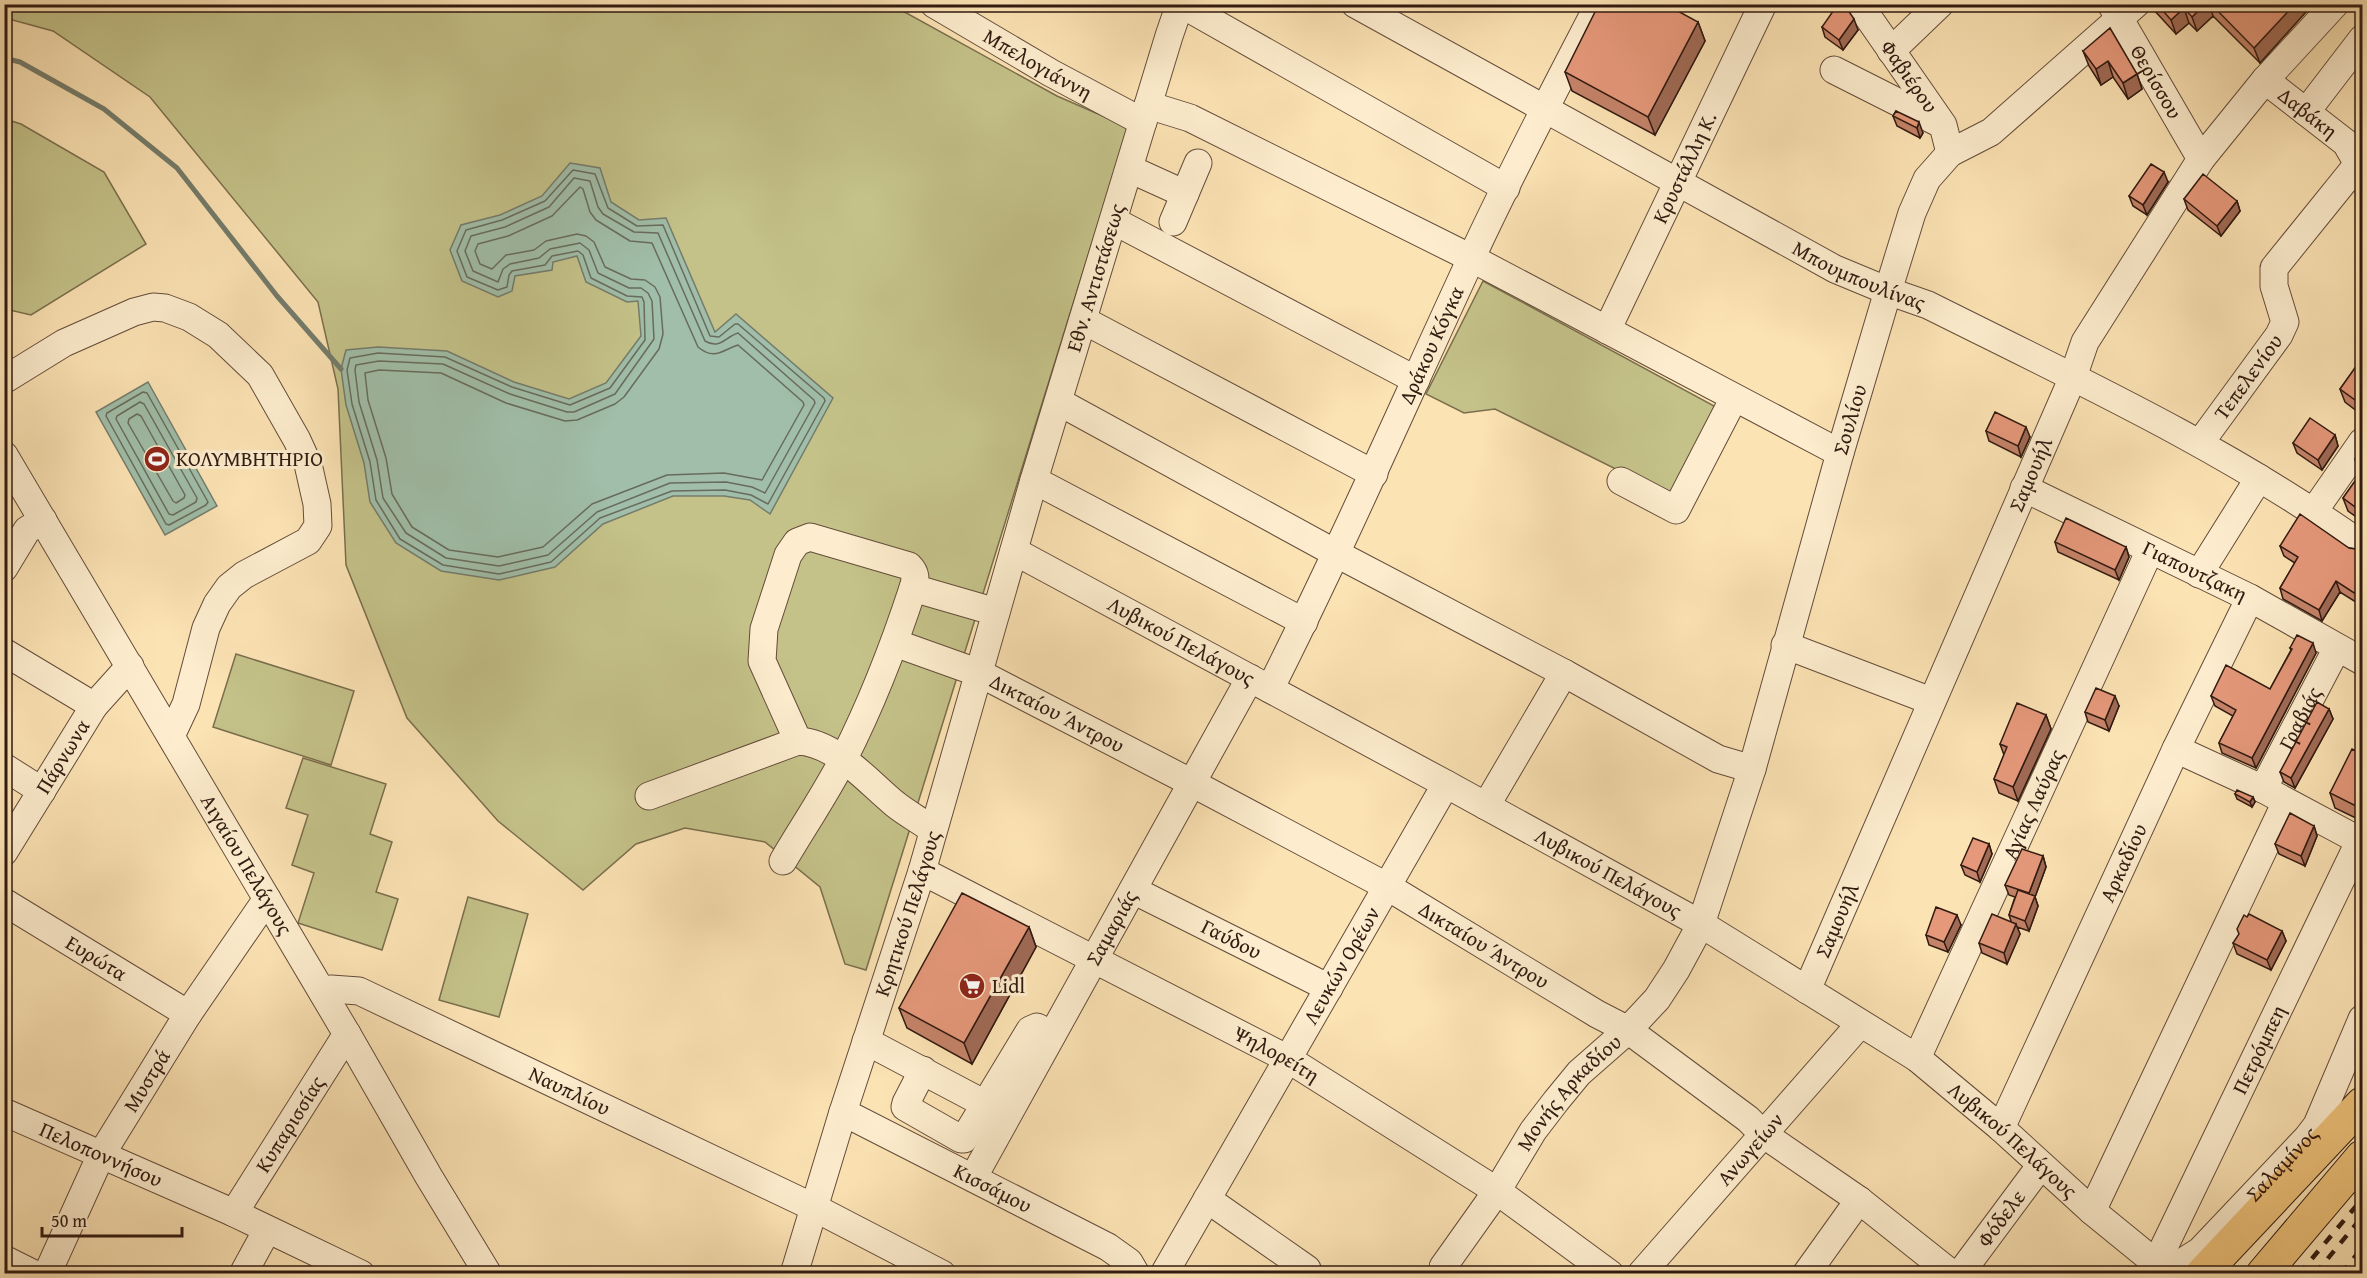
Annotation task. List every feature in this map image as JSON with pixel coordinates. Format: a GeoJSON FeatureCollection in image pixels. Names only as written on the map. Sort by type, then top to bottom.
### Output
{"type":"FeatureCollection","features":[{"type":"Feature","properties":{"kind":"highway"},"geometry":{"type":"LineString","coordinates":[[2202,1274],[2362,1104]]}},
{"type":"Feature","properties":{"kind":"highway"},"geometry":{"type":"LineString","coordinates":[[2263,1274],[2362,1157]]}},
{"type":"Feature","properties":{"kind":"street","name":"Μπελογιάννη"},"geometry":{"type":"LineString","coordinates":[[934,4],[1051,73],[1146,113],[1190,118],[1471,258],[1840,453]]}},
{"type":"Feature","properties":{"kind":"street","name":"Εθν. Αντιστάσεως"},"geometry":{"type":"LineString","coordinates":[[1014,551],[1181,4]]}},
{"type":"Feature","properties":{"kind":"street"},"geometry":{"type":"LineString","coordinates":[[1181,4],[1506,188]]}},
{"type":"Feature","properties":{"kind":"street","name":"Μπουμπουλίνας"},"geometry":{"type":"LineString","coordinates":[[1355,4],[1835,269],[1928,305],[2200,443],[2314,511],[2362,545]]}},
{"type":"Feature","properties":{"kind":"street","name":"Δράκου Κόγκα"},"geometry":{"type":"LineString","coordinates":[[1260,684],[1304,622],[1374,474],[1471,258],[1599,4]]}},
{"type":"Feature","properties":{"kind":"street","name":"Κρυστάλλη Κ."},"geometry":{"type":"LineString","coordinates":[[1607,330],[1763,4]]}},
{"type":"Feature","properties":{"kind":"street","name":"Φαβιέρου"},"geometry":{"type":"LineString","coordinates":[[1858,4],[1943,125],[1950,153]]}},
{"type":"Feature","properties":{"kind":"street"},"geometry":{"type":"LineString","coordinates":[[1891,51],[1940,4]]}},
{"type":"Feature","properties":{"kind":"street","name":"Σαμουήλ"},"geometry":{"type":"LineString","coordinates":[[1807,990],[2073,377],[2085,342],[2201,159],[2265,80],[2335,4]]}},
{"type":"Feature","properties":{"kind":"street","name":"Σουλίου"},"geometry":{"type":"LineString","coordinates":[[1701,924],[1752,769],[1785,645],[1888,291],[1912,213],[1927,179],[1950,153],[1991,132],[2122,10]]}},
{"type":"Feature","properties":{"kind":"street","name":"Θερίσσου"},"geometry":{"type":"LineString","coordinates":[[2122,10],[2201,159]]}},
{"type":"Feature","properties":{"kind":"street"},"geometry":{"type":"LineString","coordinates":[[2306,112],[2362,39]]}},
{"type":"Feature","properties":{"kind":"street"},"geometry":{"type":"LineString","coordinates":[[1834,70],[1943,125]]}},
{"type":"Feature","properties":{"kind":"street","name":"Δαβάκη"},"geometry":{"type":"LineString","coordinates":[[2265,80],[2346,143],[2361,167]]}},
{"type":"Feature","properties":{"kind":"street"},"geometry":{"type":"LineString","coordinates":[[1173,222],[1198,163]]}},
{"type":"Feature","properties":{"kind":"street","name":"Τεπελενίου"},"geometry":{"type":"LineString","coordinates":[[2200,443],[2279,335],[2284,322],[2274,285],[2274,268],[2361,167]]}},
{"type":"Feature","properties":{"kind":"street"},"geometry":{"type":"LineString","coordinates":[[1130,169],[1185,194]]}},
{"type":"Feature","properties":{"kind":"street"},"geometry":{"type":"LineString","coordinates":[[1114,221],[1416,380]]}},
{"type":"Feature","properties":{"kind":"street"},"geometry":{"type":"LineString","coordinates":[[4,380],[64,343],[134,312],[153,307],[165,308],[189,317],[218,335],[260,375],[297,440],[308,464],[317,504],[318,526],[308,541],[244,575],[229,587],[217,604],[206,628],[186,704],[171,736]]}},
{"type":"Feature","properties":{"kind":"street"},"geometry":{"type":"LineString","coordinates":[[1083,320],[1374,474]]}},
{"type":"Feature","properties":{"kind":"street"},"geometry":{"type":"LineString","coordinates":[[1621,481],[1676,510],[1734,398]]}},
{"type":"Feature","properties":{"kind":"street"},"geometry":{"type":"LineString","coordinates":[[1059,402],[1337,554],[1564,673],[1718,759],[1752,769]]}},
{"type":"Feature","properties":{"kind":"street"},"geometry":{"type":"LineString","coordinates":[[2314,511],[2362,442]]}},
{"type":"Feature","properties":{"kind":"street","name":"Αιγαίου Πελάγους"},"geometry":{"type":"LineString","coordinates":[[4,455],[488,1274]]}},
{"type":"Feature","properties":{"kind":"street"},"geometry":{"type":"LineString","coordinates":[[2199,573],[2259,478]]}},
{"type":"Feature","properties":{"kind":"street"},"geometry":{"type":"LineString","coordinates":[[1034,480],[1304,622]]}},
{"type":"Feature","properties":{"kind":"street","name":"Γιαπουτζακη"},"geometry":{"type":"LineString","coordinates":[[2024,488],[2250,598],[2362,661]]}},
{"type":"Feature","properties":{"kind":"street"},"geometry":{"type":"LineString","coordinates":[[4,568],[27,530],[43,520]]}},
{"type":"Feature","properties":{"kind":"street"},"geometry":{"type":"LineString","coordinates":[[783,861],[843,760],[895,643],[916,579],[914,571],[909,566],[810,537],[797,542],[788,555],[764,629],[762,661],[798,741]]}},
{"type":"Feature","properties":{"kind":"street","name":"Αγίας Λαύρας"},"geometry":{"type":"LineString","coordinates":[[1917,1059],[2150,550]]}},
{"type":"Feature","properties":{"kind":"street","name":"Κρητικού Πελάγους"},"geometry":{"type":"LineString","coordinates":[[795,1274],[813,1207],[922,871],[1014,551]]}},
{"type":"Feature","properties":{"kind":"street","name":"Λυβικού Πελάγους"},"geometry":{"type":"LineString","coordinates":[[1014,551],[1701,924],[1917,1059],[2001,1128],[2154,1269]]}},
{"type":"Feature","properties":{"kind":"street"},"geometry":{"type":"LineString","coordinates":[[913,588],[996,612]]}},
{"type":"Feature","properties":{"kind":"street","name":"Αρκαδίου"},"geometry":{"type":"LineString","coordinates":[[2001,1128],[2176,749],[2250,598]]}},
{"type":"Feature","properties":{"kind":"street","name":"Δικταίου Άντρου"},"geometry":{"type":"LineString","coordinates":[[895,643],[979,673],[1192,783],[1388,888],[1597,1014],[1628,1030],[1748,1119],[1762,1134],[1859,1200],[1952,1274]]}},
{"type":"Feature","properties":{"kind":"street"},"geometry":{"type":"LineString","coordinates":[[1785,645],[1931,701]]}},
{"type":"Feature","properties":{"kind":"street","name":"Γραβιάς"},"geometry":{"type":"LineString","coordinates":[[2092,1210],[2275,796],[2337,648]]}},
{"type":"Feature","properties":{"kind":"street"},"geometry":{"type":"LineString","coordinates":[[4,652],[94,706]]}},
{"type":"Feature","properties":{"kind":"street","name":"Πάρνωνα"},"geometry":{"type":"LineString","coordinates":[[4,852],[94,706],[129,666]]}},
{"type":"Feature","properties":{"kind":"street"},"geometry":{"type":"LineString","coordinates":[[1486,806],[1564,673]]}},
{"type":"Feature","properties":{"kind":"street","name":"Σαμαριάς"},"geometry":{"type":"LineString","coordinates":[[973,1178],[1192,783],[1260,684]]}},
{"type":"Feature","properties":{"kind":"street"},"geometry":{"type":"LineString","coordinates":[[650,796],[798,741],[810,741],[843,760],[897,806],[933,830]]}},
{"type":"Feature","properties":{"kind":"street"},"geometry":{"type":"LineString","coordinates":[[2176,749],[2362,839]]}},
{"type":"Feature","properties":{"kind":"street"},"geometry":{"type":"LineString","coordinates":[[4,767],[42,791]]}},
{"type":"Feature","properties":{"kind":"street","name":"Λευκών Ορέων"},"geometry":{"type":"LineString","coordinates":[[1164,1274],[1446,784]]}},
{"type":"Feature","properties":{"kind":"street","name":"Πετρόμπεη"},"geometry":{"type":"LineString","coordinates":[[2154,1269],[2362,839]]}},
{"type":"Feature","properties":{"kind":"street","name":"Ψηλορείτη"},"geometry":{"type":"LineString","coordinates":[[922,871],[1288,1059],[1497,1191],[1610,1274]]}},
{"type":"Feature","properties":{"kind":"street","name":"Γαύδου"},"geometry":{"type":"LineString","coordinates":[[1132,890],[1329,988]]}},
{"type":"Feature","properties":{"kind":"street","name":"Μυστρά"},"geometry":{"type":"LineString","coordinates":[[47,1274],[101,1155],[188,1014],[267,899]]}},
{"type":"Feature","properties":{"kind":"street","name":"Ευρώτα"},"geometry":{"type":"LineString","coordinates":[[4,902],[188,1014]]}},
{"type":"Feature","properties":{"kind":"street","name":"Μονής Αρκαδίου"},"geometry":{"type":"LineString","coordinates":[[1443,1267],[1497,1191],[1533,1131],[1562,1094],[1579,1073],[1628,1030],[1657,999],[1701,924]]}},
{"type":"Feature","properties":{"kind":"street","name":"Ναυπλίου"},"geometry":{"type":"LineString","coordinates":[[323,993],[331,988],[359,991],[813,1207],[942,1274]]}},
{"type":"Feature","properties":{"kind":"street","name":"Σαλαμίνος"},"geometry":{"type":"LineString","coordinates":[[2154,1269],[2181,1263],[2200,1251],[2307,1138],[2323,1113],[2362,1019]]}},
{"type":"Feature","properties":{"kind":"street","name":"Ανωγείων"},"geometry":{"type":"LineString","coordinates":[[1641,1274],[1860,1024]]}},
{"type":"Feature","properties":{"kind":"street"},"geometry":{"type":"LineString","coordinates":[[923,1070],[905,1107],[961,1139],[967,1136],[1030,1030],[1037,1027],[1052,1035]]}},
{"type":"Feature","properties":{"kind":"street","name":"Κυπαρισσίας"},"geometry":{"type":"LineString","coordinates":[[234,1213],[347,1034]]}},
{"type":"Feature","properties":{"kind":"street"},"geometry":{"type":"LineString","coordinates":[[866,1041],[985,1104]]}},
{"type":"Feature","properties":{"kind":"street","name":"Πελοποννήσου"},"geometry":{"type":"LineString","coordinates":[[4,1112],[234,1213],[362,1274]]}},
{"type":"Feature","properties":{"kind":"street","name":"Κισσάμου"},"geometry":{"type":"LineString","coordinates":[[843,1112],[1108,1246],[1129,1262],[1136,1274]]}},
{"type":"Feature","properties":{"kind":"street","name":"Φόδελε"},"geometry":{"type":"LineString","coordinates":[[1960,1274],[2042,1165]]}},
{"type":"Feature","properties":{"kind":"street"},"geometry":{"type":"LineString","coordinates":[[1207,1198],[1307,1269]]}},
{"type":"Feature","properties":{"kind":"street"},"geometry":{"type":"LineString","coordinates":[[1806,1274],[1859,1200]]}},
{"type":"Feature","properties":{"kind":"street"},"geometry":{"type":"LineString","coordinates":[[243,1274],[267,1230]]}},
{"type":"Feature","properties":{"kind":"street"},"geometry":{"type":"LineString","coordinates":[[4,1259],[34,1274]]}},
{"type":"Feature","properties":{"kind":"shaded area"},"geometry":{"type":"Polygon","coordinates":[[[4,5],[892,5],[1057,96],[1128,127],[866,970],[845,964],[820,887],[765,842],[685,828],[636,844],[583,890],[498,821],[407,718],[346,565],[338,389],[318,302],[150,97],[53,31],[5,18],[4,5]]]}},
{"type":"Feature","properties":{"kind":"shaded area"},"geometry":{"type":"Polygon","coordinates":[[[5,119],[21,124],[104,172],[146,244],[31,315],[5,309],[5,119]]]}},
{"type":"Feature","properties":{"kind":"shaded area"},"geometry":{"type":"Polygon","coordinates":[[[1483,281],[1716,407],[1670,496],[1495,409],[1464,413],[1426,394],[1483,281]]]}},
{"type":"Feature","properties":{"kind":"shaded area"},"geometry":{"type":"Polygon","coordinates":[[[236,654],[354,691],[331,765],[213,727],[236,654]]]}},
{"type":"Feature","properties":{"kind":"shaded area"},"geometry":{"type":"Polygon","coordinates":[[[303,758],[386,784],[370,834],[392,842],[376,892],[398,899],[382,950],[298,923],[314,873],[292,865],[308,815],[286,808],[303,758]]]}},
{"type":"Feature","properties":{"kind":"shaded area"},"geometry":{"type":"Polygon","coordinates":[[[468,897],[528,914],[499,1017],[439,1000],[468,897]]]}},
{"type":"Feature","properties":{"kind":"water"},"geometry":{"type":"Polygon","coordinates":[[[570,163],[600,168],[611,202],[639,220],[666,218],[715,332],[736,314],[833,398],[770,514],[750,500],[724,496],[673,496],[603,524],[555,567],[499,580],[441,571],[396,543],[370,502],[364,463],[346,405],[341,369],[346,350],[378,347],[447,351],[514,382],[569,399],[606,383],[641,336],[638,301],[627,302],[586,282],[577,256],[553,262],[552,270],[515,276],[512,291],[498,297],[462,281],[450,250],[461,225],[500,215],[542,196],[570,163]]]}},
{"type":"Feature","properties":{"kind":"water","name":"ΚΟΛΥΜΒΗΤΗΡΙΟ"},"geometry":{"type":"Polygon","coordinates":[[[148,382],[217,506],[165,535],[96,412],[148,382]]]}},
{"type":"Feature","properties":{"kind":"building"},"geometry":{"type":"Polygon","coordinates":[[[1599,4],[1665,4],[1698,22],[1648,117],[1565,72],[1599,4]]]}},
{"type":"Feature","properties":{"kind":"building"},"geometry":{"type":"Polygon","coordinates":[[[1838,4],[1844,4],[1854,19],[1839,40],[1822,27],[1838,4]]]}},
{"type":"Feature","properties":{"kind":"building"},"geometry":{"type":"Polygon","coordinates":[[[2157,4],[2205,4],[2192,17],[2184,8],[2171,20],[2157,4]]]}},
{"type":"Feature","properties":{"kind":"building"},"geometry":{"type":"Polygon","coordinates":[[[2211,4],[2295,4],[2254,48],[2211,4]]]}},
{"type":"Feature","properties":{"kind":"building"},"geometry":{"type":"Polygon","coordinates":[[[2110,28],[2137,74],[2123,83],[2108,61],[2096,69],[2083,51],[2110,28]]]}},
{"type":"Feature","properties":{"kind":"building"},"geometry":{"type":"Polygon","coordinates":[[[1896,111],[1919,122],[1917,128],[1893,116],[1896,111]]]}},
{"type":"Feature","properties":{"kind":"building"},"geometry":{"type":"Polygon","coordinates":[[[2151,164],[2164,172],[2143,205],[2129,196],[2151,164]]]}},
{"type":"Feature","properties":{"kind":"building"},"geometry":{"type":"Polygon","coordinates":[[[2203,174],[2237,201],[2217,226],[2184,199],[2203,174]]]}},
{"type":"Feature","properties":{"kind":"building"},"geometry":{"type":"Polygon","coordinates":[[[2362,358],[2362,405],[2340,389],[2362,358]]]}},
{"type":"Feature","properties":{"kind":"building"},"geometry":{"type":"Polygon","coordinates":[[[1995,412],[2026,427],[2018,446],[1986,431],[1995,412]]]}},
{"type":"Feature","properties":{"kind":"building"},"geometry":{"type":"Polygon","coordinates":[[[2310,418],[2335,435],[2318,460],[2293,443],[2310,418]]]}},
{"type":"Feature","properties":{"kind":"building"},"geometry":{"type":"Polygon","coordinates":[[[2362,449],[2362,464],[2355,459],[2362,449]]]}},
{"type":"Feature","properties":{"kind":"building"},"geometry":{"type":"Polygon","coordinates":[[[2362,471],[2362,512],[2343,498],[2362,471]]]}},
{"type":"Feature","properties":{"kind":"building"},"geometry":{"type":"Polygon","coordinates":[[[2300,514],[2349,548],[2362,550],[2362,598],[2336,581],[2319,610],[2280,588],[2298,557],[2280,546],[2300,514]]]}},
{"type":"Feature","properties":{"kind":"building"},"geometry":{"type":"Polygon","coordinates":[[[2066,518],[2126,547],[2115,570],[2055,542],[2066,518]]]}},
{"type":"Feature","properties":{"kind":"building"},"geometry":{"type":"Polygon","coordinates":[[[2297,635],[2313,643],[2252,758],[2219,743],[2236,710],[2211,696],[2226,665],[2270,689],[2297,635]]]}},
{"type":"Feature","properties":{"kind":"building"},"geometry":{"type":"Polygon","coordinates":[[[2096,688],[2115,696],[2105,720],[2085,712],[2096,688]]]}},
{"type":"Feature","properties":{"kind":"building"},"geometry":{"type":"Polygon","coordinates":[[[2317,702],[2329,709],[2291,778],[2280,772],[2317,702]]]}},
{"type":"Feature","properties":{"kind":"building"},"geometry":{"type":"Polygon","coordinates":[[[2017,703],[2046,715],[2013,787],[1994,779],[2007,747],[2000,744],[2017,703]]]}},
{"type":"Feature","properties":{"kind":"building"},"geometry":{"type":"Polygon","coordinates":[[[2352,749],[2362,754],[2362,807],[2330,793],[2352,749]]]}},
{"type":"Feature","properties":{"kind":"building"},"geometry":{"type":"Polygon","coordinates":[[[2237,790],[2253,797],[2250,802],[2235,794],[2237,790]]]}},
{"type":"Feature","properties":{"kind":"building"},"geometry":{"type":"Polygon","coordinates":[[[2290,813],[2314,826],[2301,856],[2275,844],[2290,813]]]}},
{"type":"Feature","properties":{"kind":"building"},"geometry":{"type":"Polygon","coordinates":[[[1973,838],[1989,844],[1977,872],[1961,865],[1973,838]]]}},
{"type":"Feature","properties":{"kind":"building"},"geometry":{"type":"Polygon","coordinates":[[[2022,849],[2043,856],[2029,893],[2005,885],[2022,849]]]}},
{"type":"Feature","properties":{"kind":"building"},"geometry":{"type":"Polygon","coordinates":[[[2018,890],[2035,896],[2025,921],[2009,915],[2018,890]]]}},
{"type":"Feature","properties":{"kind":"building","name":"Lidl"},"geometry":{"type":"Polygon","coordinates":[[[962,893],[1029,927],[964,1043],[899,1008],[962,893]]]}},
{"type":"Feature","properties":{"kind":"building"},"geometry":{"type":"Polygon","coordinates":[[[1936,907],[1957,915],[1944,942],[1926,935],[1936,907]]]}},
{"type":"Feature","properties":{"kind":"building"},"geometry":{"type":"Polygon","coordinates":[[[1992,914],[2016,924],[2004,953],[1979,943],[1992,914]]]}},
{"type":"Feature","properties":{"kind":"building"},"geometry":{"type":"Polygon","coordinates":[[[2249,914],[2282,931],[2267,960],[2233,943],[2239,934],[2237,929],[2244,915],[2247,917],[2249,914]]]}},
{"type":"Feature","properties":{"kind":"waterway"},"geometry":{"type":"LineString","coordinates":[[4,58],[20,62],[104,109],[177,168],[277,296],[341,369]]}},
{"type":"Feature","properties":{"kind":"railway"},"geometry":{"type":"LineString","coordinates":[[2299,1274],[2362,1199]]}},
{"type":"Feature","properties":{"kind":"railway"},"geometry":{"type":"LineString","coordinates":[[2315,1274],[2362,1217]]}},
{"type":"Feature","properties":{"kind":"railway"},"geometry":{"type":"LineString","coordinates":[[2341,1274],[2362,1248]]}},
{"type":"Feature","properties":{"kind":"place","name":"ΚΟΛΥΜΒΗΤΗΡΙΟ"},"geometry":{"type":"Point","coordinates":[157,459]}},
{"type":"Feature","properties":{"kind":"place","name":"Lidl"},"geometry":{"type":"Point","coordinates":[972,986]}}]}
